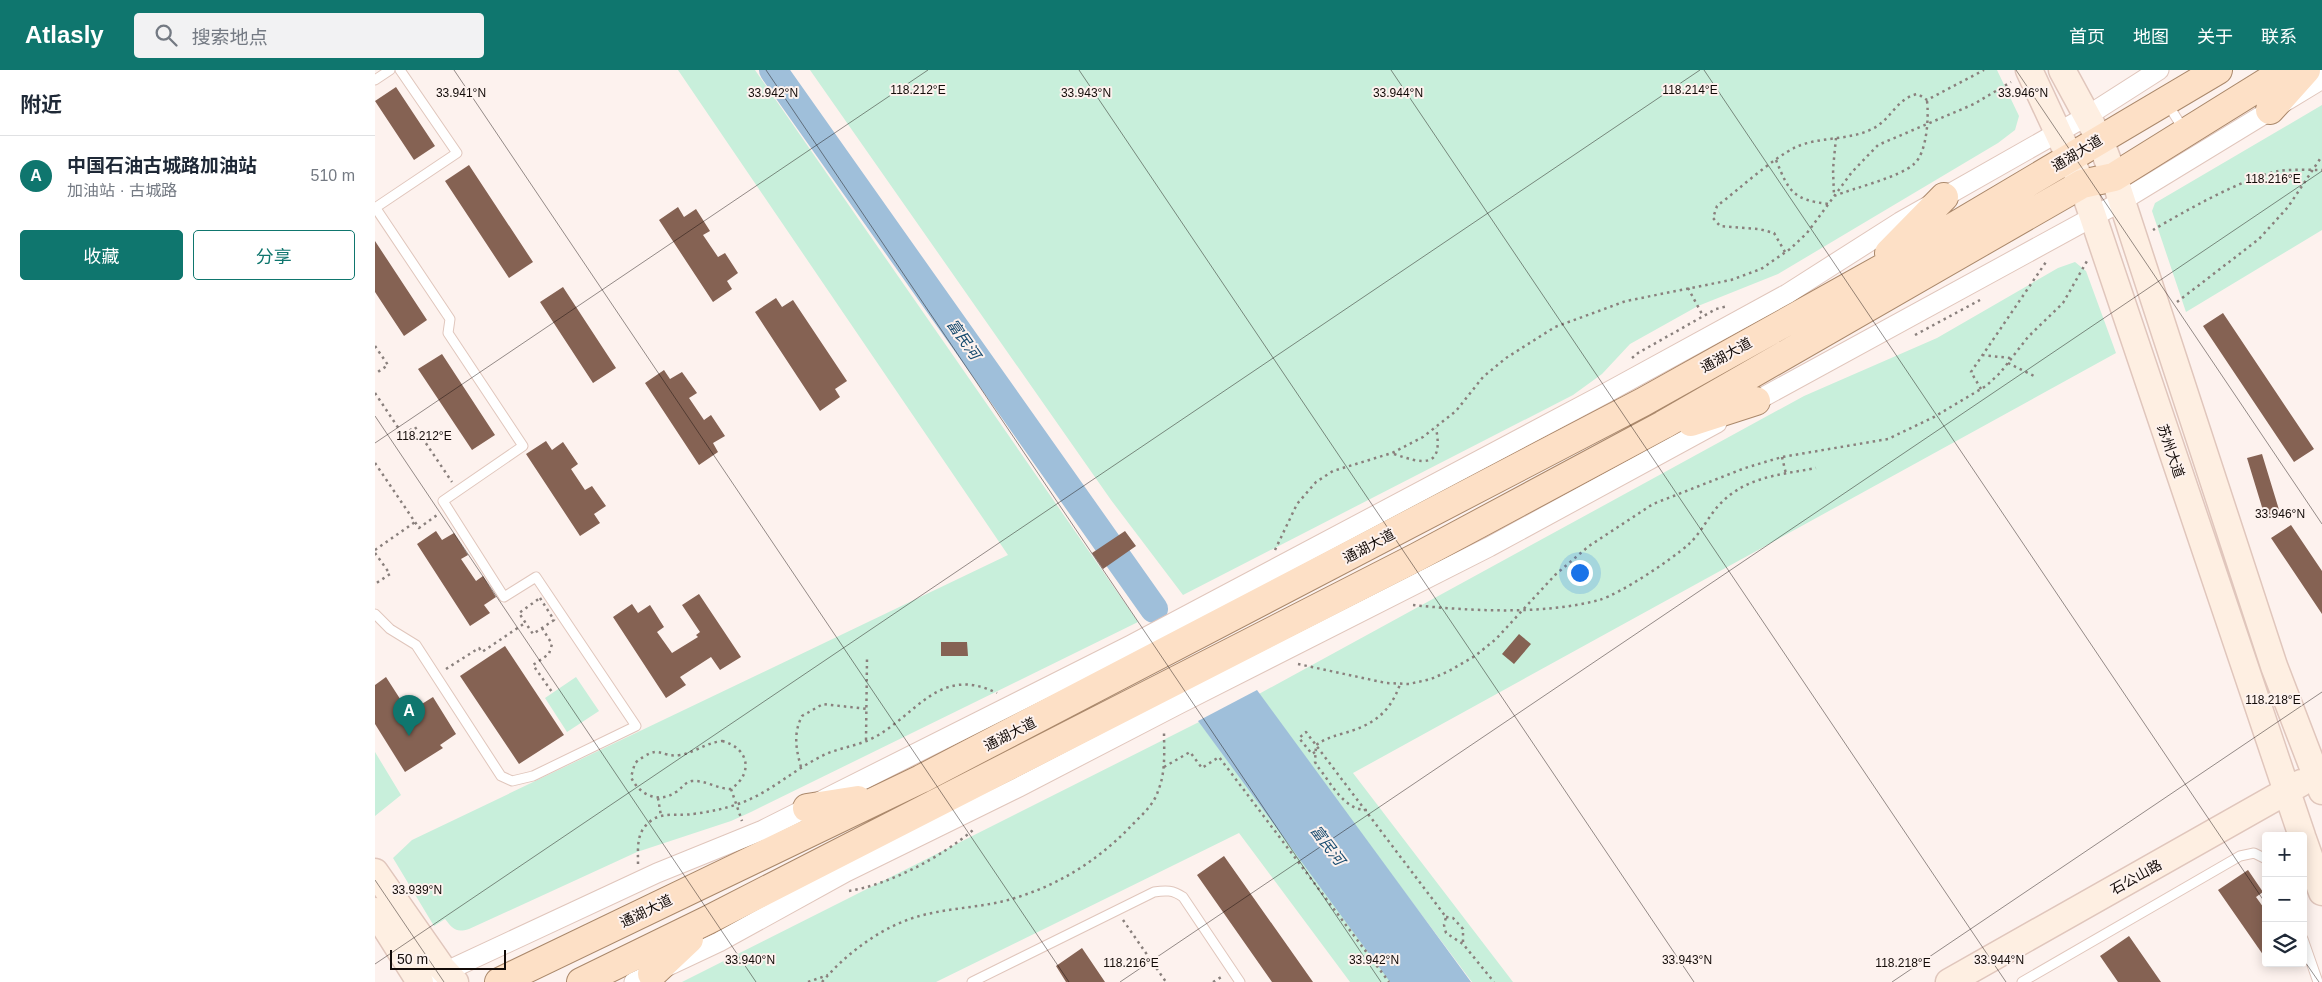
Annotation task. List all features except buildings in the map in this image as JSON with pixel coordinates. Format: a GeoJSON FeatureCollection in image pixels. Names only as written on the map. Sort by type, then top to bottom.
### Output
{"type":"FeatureCollection","features":[{"type":"Feature","properties":{"kind":"main road","name":"通湖大道"},"geometry":{"type":"LineString","coordinates":[[581,982],[708,920],[1409,562],[1640,438],[2010,209],[2071,157],[2218,70]]}},
{"type":"Feature","properties":{"kind":"main road","name":"通湖大道"},"geometry":{"type":"LineString","coordinates":[[499,982],[887,796],[1165,654],[1643,402],[1867,276],[2010,209],[2082,184],[2118,189],[2185,132],[2286,70]]}},
{"type":"Feature","properties":{"kind":"main road"},"geometry":{"type":"LineString","coordinates":[[2270,110],[2307,70]]}},
{"type":"Feature","properties":{"kind":"main road"},"geometry":{"type":"LineString","coordinates":[[1867,276],[1944,197]]}},
{"type":"Feature","properties":{"kind":"main road"},"geometry":{"type":"LineString","coordinates":[[1640,438],[1756,402]]}},
{"type":"Feature","properties":{"kind":"main road"},"geometry":{"type":"LineString","coordinates":[[807,808],[887,796]]}},
{"type":"Feature","properties":{"kind":"main road"},"geometry":{"type":"LineString","coordinates":[[643,978],[708,920]]}},
{"type":"Feature","properties":{"kind":"street","name":"苏州大道"},"geometry":{"type":"LineString","coordinates":[[2029,70],[2082,184],[2301,832]]}},
{"type":"Feature","properties":{"kind":"street"},"geometry":{"type":"LineString","coordinates":[[2063,70],[2100,140],[2118,189],[2274,666],[2320,779]]}},
{"type":"Feature","properties":{"kind":"street"},"geometry":{"type":"LineString","coordinates":[[436,979],[657,873],[763,830],[1131,645],[1606,393],[1787,294],[1859,246],[2087,116],[2159,70]]}},
{"type":"Feature","properties":{"kind":"street"},"geometry":{"type":"LineString","coordinates":[[643,978],[719,942],[846,872],[1019,787],[1489,547],[2092,217],[2118,189],[2270,110],[2322,79]]}},
{"type":"Feature","properties":{"kind":"street","name":"石公山路"},"geometry":{"type":"LineString","coordinates":[[1949,982],[2287,792],[2320,779]]}},
{"type":"Feature","properties":{"kind":"street","name":"苏州大道"},"geometry":{"type":"LineString","coordinates":[[2307,849],[2322,892]]}},
{"type":"Feature","properties":{"kind":"street"},"geometry":{"type":"LineString","coordinates":[[375,872],[436,979]]}},
{"type":"Feature","properties":{"kind":"street"},"geometry":{"type":"LineString","coordinates":[[375,911],[436,979]]}},
{"type":"Feature","properties":{"kind":"lane"},"geometry":{"type":"LineString","coordinates":[[375,80],[390,70]]}},
{"type":"Feature","properties":{"kind":"lane"},"geometry":{"type":"LineString","coordinates":[[375,614],[389,629],[416,645],[501,776],[512,781],[533,776],[636,726],[536,577],[504,597],[443,501],[523,446],[448,333],[450,319],[375,207],[457,153],[400,70]]}},
{"type":"Feature","properties":{"kind":"lane"},"geometry":{"type":"LineString","coordinates":[[2166,101],[2185,132]]}},
{"type":"Feature","properties":{"kind":"lane"},"geometry":{"type":"LineString","coordinates":[[2022,982],[2240,856],[2254,853],[2262,856]]}},
{"type":"Feature","properties":{"kind":"lane"},"geometry":{"type":"LineString","coordinates":[[972,982],[1155,892],[1174,891],[1183,897],[1190,906],[1240,982]]}},
{"type":"Feature","properties":{"kind":"lane"},"geometry":{"type":"LineString","coordinates":[[2307,950],[2318,982]]}},
{"type":"Feature","properties":{"kind":"path"},"geometry":{"type":"LineString","coordinates":[[1927,100],[1984,70]]}},
{"type":"Feature","properties":{"kind":"path"},"geometry":{"type":"LineString","coordinates":[[1272,557],[1297,504],[1316,482],[1333,471],[1392,453],[1436,428],[1456,411],[1483,377],[1506,358],[1555,328],[1626,300],[1751,274],[1785,252],[1807,233],[1857,167],[1878,145],[1974,104],[2029,70]]}},
{"type":"Feature","properties":{"kind":"path"},"geometry":{"type":"LineString","coordinates":[[1785,252],[1774,233],[1759,229],[1726,228],[1720,226],[1713,218],[1717,206],[1776,160],[1796,148],[1864,133],[1876,127],[1903,99],[1910,95],[1918,94],[1927,100]]}},
{"type":"Feature","properties":{"kind":"path"},"geometry":{"type":"LineString","coordinates":[[1834,196],[1897,174],[1914,165],[1918,159],[1929,123],[1927,100]]}},
{"type":"Feature","properties":{"kind":"path"},"geometry":{"type":"LineString","coordinates":[[1834,196],[1833,154],[1836,138]]}},
{"type":"Feature","properties":{"kind":"path"},"geometry":{"type":"LineString","coordinates":[[2159,317],[2211,274],[2246,251],[2259,239],[2288,207],[2322,156]]}},
{"type":"Feature","properties":{"kind":"path"},"geometry":{"type":"LineString","coordinates":[[1776,160],[1787,185],[1795,196],[1801,199],[1829,204]]}},
{"type":"Feature","properties":{"kind":"path"},"geometry":{"type":"LineString","coordinates":[[2135,242],[2174,218],[2260,177],[2278,172],[2322,170]]}},
{"type":"Feature","properties":{"kind":"path"},"geometry":{"type":"LineString","coordinates":[[1296,664],[1386,683],[1409,684],[1431,679],[1475,656],[1496,639],[1555,575],[1589,546],[1653,504],[1745,468],[1782,457],[1888,439],[1934,417],[1981,389],[2000,373],[2028,337],[2063,303],[2088,259]]}},
{"type":"Feature","properties":{"kind":"path"},"geometry":{"type":"LineString","coordinates":[[1981,389],[1971,372],[2047,261]]}},
{"type":"Feature","properties":{"kind":"path"},"geometry":{"type":"LineString","coordinates":[[1688,288],[1703,316]]}},
{"type":"Feature","properties":{"kind":"path"},"geometry":{"type":"LineString","coordinates":[[375,346],[388,365],[375,374]]}},
{"type":"Feature","properties":{"kind":"path"},"geometry":{"type":"LineString","coordinates":[[1982,355],[2011,359]]}},
{"type":"Feature","properties":{"kind":"path"},"geometry":{"type":"LineString","coordinates":[[2008,363],[2036,377]]}},
{"type":"Feature","properties":{"kind":"path"},"geometry":{"type":"LineString","coordinates":[[375,393],[403,435],[415,427],[458,491]]}},
{"type":"Feature","properties":{"kind":"path"},"geometry":{"type":"LineString","coordinates":[[1392,453],[1425,463],[1431,460],[1436,456],[1439,447],[1436,428]]}},
{"type":"Feature","properties":{"kind":"path"},"geometry":{"type":"LineString","coordinates":[[1782,457],[1785,474]]}},
{"type":"Feature","properties":{"kind":"path"},"geometry":{"type":"LineString","coordinates":[[375,463],[419,528],[448,508]]}},
{"type":"Feature","properties":{"kind":"path"},"geometry":{"type":"LineString","coordinates":[[1408,603],[1521,610],[1550,609],[1599,600],[1623,589],[1688,544],[1717,507],[1740,486],[1816,468]]}},
{"type":"Feature","properties":{"kind":"path"},"geometry":{"type":"LineString","coordinates":[[375,584],[389,574],[375,551],[415,522]]}},
{"type":"Feature","properties":{"kind":"path"},"geometry":{"type":"LineString","coordinates":[[540,598],[554,620],[541,628],[533,634],[519,613],[540,598]]}},
{"type":"Feature","properties":{"kind":"path"},"geometry":{"type":"LineString","coordinates":[[436,676],[479,648],[481,652],[525,623]]}},
{"type":"Feature","properties":{"kind":"path"},"geometry":{"type":"LineString","coordinates":[[541,628],[552,644],[549,654],[533,665],[552,692]]}},
{"type":"Feature","properties":{"kind":"path"},"geometry":{"type":"LineString","coordinates":[[866,741],[867,659]]}},
{"type":"Feature","properties":{"kind":"path"},"geometry":{"type":"LineString","coordinates":[[1367,810],[1359,811],[1342,798],[1315,762],[1316,745],[1327,737],[1341,735],[1373,721],[1394,701],[1400,684]]}},
{"type":"Feature","properties":{"kind":"path"},"geometry":{"type":"LineString","coordinates":[[638,864],[638,837],[648,823],[661,816],[715,811],[769,789],[801,767],[823,755],[866,741],[886,732],[932,693],[943,687],[962,685],[989,689],[998,693]]}},
{"type":"Feature","properties":{"kind":"path"},"geometry":{"type":"LineString","coordinates":[[801,767],[796,750],[796,738],[802,716],[823,704],[867,708]]}},
{"type":"Feature","properties":{"kind":"path"},"geometry":{"type":"LineString","coordinates":[[822,982],[839,963],[864,944],[907,920],[941,910],[1015,899],[1057,883],[1081,868],[1123,834],[1149,808],[1158,792],[1164,767],[1164,725]]}},
{"type":"Feature","properties":{"kind":"path"},"geometry":{"type":"LineString","coordinates":[[1315,752],[1312,754],[1299,738],[1307,732],[1446,917],[1453,918],[1463,929],[1463,944]]}},
{"type":"Feature","properties":{"kind":"path"},"geometry":{"type":"LineString","coordinates":[[713,742],[729,743],[743,754],[746,766],[744,777],[731,789],[715,788],[695,780],[688,782],[671,795],[658,798],[645,794],[634,784],[631,777],[635,763],[653,752],[680,755],[713,742]]}},
{"type":"Feature","properties":{"kind":"path"},"geometry":{"type":"LineString","coordinates":[[1164,767],[1190,752],[1202,768],[1219,757],[1389,982]]}},
{"type":"Feature","properties":{"kind":"path"},"geometry":{"type":"LineString","coordinates":[[731,789],[744,827]]}},
{"type":"Feature","properties":{"kind":"path"},"geometry":{"type":"LineString","coordinates":[[658,798],[661,816]]}},
{"type":"Feature","properties":{"kind":"path"},"geometry":{"type":"LineString","coordinates":[[1117,911],[1166,982]]}},
{"type":"Feature","properties":{"kind":"path"},"geometry":{"type":"LineString","coordinates":[[1446,917],[1444,925],[1446,932],[1463,944],[1494,982]]}},
{"type":"Feature","properties":{"kind":"path"},"geometry":{"type":"LineString","coordinates":[[808,982],[828,975]]}},
{"type":"Feature","properties":{"kind":"green space"},"geometry":{"type":"Polygon","coordinates":[[[678,70],[755,70],[1138,622],[731,821],[637,852],[469,929],[461,931],[455,929],[445,919],[434,926],[393,858],[412,840],[1008,555],[678,70]]]}},
{"type":"Feature","properties":{"kind":"green space"},"geometry":{"type":"Polygon","coordinates":[[[810,70],[1997,70],[2019,116],[2015,130],[1998,143],[1778,274],[1698,306],[1630,344],[1602,374],[1573,395],[1183,595],[1111,500],[810,70]]]}},
{"type":"Feature","properties":{"kind":"green space"},"geometry":{"type":"Polygon","coordinates":[[[2322,105],[2322,230],[2186,312],[2152,211],[2155,203],[2322,105]]]}},
{"type":"Feature","properties":{"kind":"green space"},"geometry":{"type":"Polygon","coordinates":[[[2075,262],[2086,271],[2116,353],[1353,773],[1513,982],[1472,982],[1257,695],[1804,396],[1937,338],[2058,268],[2075,262]]]}},
{"type":"Feature","properties":{"kind":"green space"},"geometry":{"type":"Polygon","coordinates":[[[576,677],[599,711],[567,732],[545,698],[576,677]]]}},
{"type":"Feature","properties":{"kind":"green space"},"geometry":{"type":"Polygon","coordinates":[[[1199,722],[1396,982],[1350,982],[1239,833],[936,982],[682,982],[1199,722]]]}},
{"type":"Feature","properties":{"kind":"green space"},"geometry":{"type":"Polygon","coordinates":[[[375,752],[401,795],[375,816],[375,752]]]}},
{"type":"Feature","properties":{"kind":"water"},"geometry":{"type":"Polygon","coordinates":[[[1257,690],[1471,982],[1390,982],[1198,721],[1257,690]]]}},
{"type":"Feature","properties":{"kind":"waterway","name":"富民河"},"geometry":{"type":"LineString","coordinates":[[773,70],[1154,609]]}},
{"type":"Feature","properties":{"kind":"place","name":"中国石油古城路加油站"},"geometry":{"type":"Point","coordinates":[409,736]}}]}
